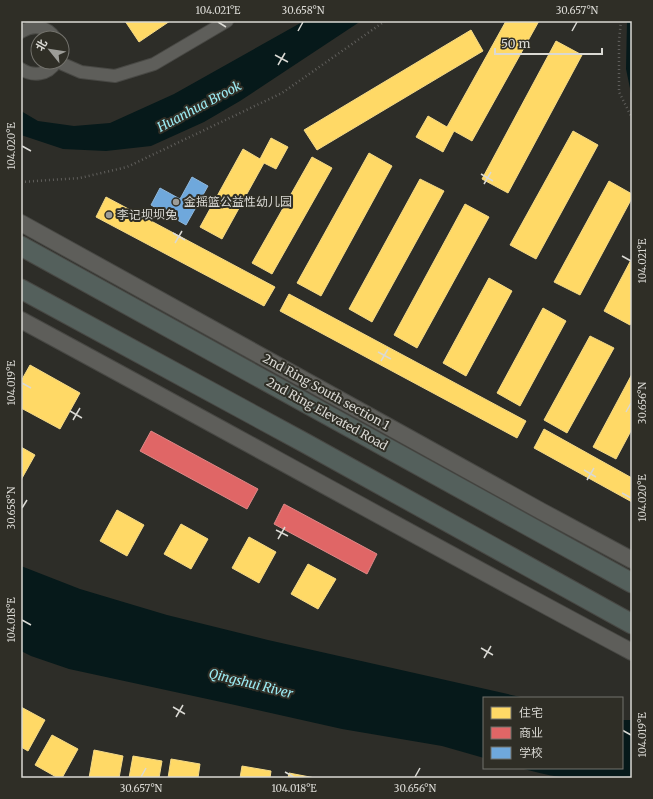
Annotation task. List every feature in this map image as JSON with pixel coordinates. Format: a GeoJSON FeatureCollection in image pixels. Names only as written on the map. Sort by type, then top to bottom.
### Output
{"type":"FeatureCollection","features":[{"type":"Feature","properties":{"kind":"highway","name":"2nd Ring Elevated Road"},"geometry":{"type":"LineString","coordinates":[[21,246],[632,583]]}},
{"type":"Feature","properties":{"kind":"highway"},"geometry":{"type":"LineString","coordinates":[[21,289],[298,439],[632,624]]}},
{"type":"Feature","properties":{"kind":"main road","name":"2nd Ring South section 1"},"geometry":{"type":"LineString","coordinates":[[21,223],[632,560]]}},
{"type":"Feature","properties":{"kind":"main road"},"geometry":{"type":"LineString","coordinates":[[21,320],[632,652]]}},
{"type":"Feature","properties":{"kind":"street"},"geometry":{"type":"LineString","coordinates":[[70,67],[81,72],[115,76],[154,64],[227,21]]}},
{"type":"Feature","properties":{"kind":"street"},"geometry":{"type":"LineString","coordinates":[[21,32],[31,27],[39,27],[47,30]]}},
{"type":"Feature","properties":{"kind":"street"},"geometry":{"type":"LineString","coordinates":[[22,74],[41,74],[49,70]]}},
{"type":"Feature","properties":{"kind":"path"},"geometry":{"type":"LineString","coordinates":[[21,182],[80,178],[127,167],[282,93],[385,21]]}},
{"type":"Feature","properties":{"kind":"path"},"geometry":{"type":"LineString","coordinates":[[621,21],[619,41],[619,92],[632,118]]}},
{"type":"Feature","properties":{"kind":"water","name":"Huanhua Brook"},"geometry":{"type":"Polygon","coordinates":[[[304,21],[361,21],[240,101],[204,122],[151,146],[106,151],[63,149],[21,135],[21,111],[38,121],[74,126],[110,123],[174,94],[304,21]]]}},
{"type":"Feature","properties":{"kind":"water"},"geometry":{"type":"Polygon","coordinates":[[[627,21],[632,21],[632,98],[626,69],[627,21]]]}},
{"type":"Feature","properties":{"kind":"water","name":"Qingshui River"},"geometry":{"type":"Polygon","coordinates":[[[21,566],[80,589],[167,615],[268,640],[521,697],[483,697],[483,758],[442,746],[342,729],[69,669],[21,651],[21,566]]]}},
{"type":"Feature","properties":{"kind":"water"},"geometry":{"type":"Polygon","coordinates":[[[623,720],[632,720],[632,776],[578,779],[524,769],[623,769],[623,720]]]}},
{"type":"Feature","properties":{"kind":"building: 住宅"},"geometry":{"type":"Polygon","coordinates":[[[125,21],[170,21],[139,42],[125,21]]]}},
{"type":"Feature","properties":{"kind":"building: 住宅"},"geometry":{"type":"Polygon","coordinates":[[[506,21],[539,21],[472,141],[454,131],[443,152],[416,137],[428,116],[447,127],[506,21]]]}},
{"type":"Feature","properties":{"kind":"building: 住宅"},"geometry":{"type":"Polygon","coordinates":[[[471,30],[483,51],[317,150],[304,130],[471,30]]]}},
{"type":"Feature","properties":{"kind":"building: 住宅"},"geometry":{"type":"Polygon","coordinates":[[[556,41],[582,55],[508,193],[482,179],[556,41]]]}},
{"type":"Feature","properties":{"kind":"building: 住宅"},"geometry":{"type":"Polygon","coordinates":[[[573,131],[598,145],[536,259],[510,245],[573,131]]]}},
{"type":"Feature","properties":{"kind":"building: 住宅"},"geometry":{"type":"Polygon","coordinates":[[[271,138],[288,147],[276,169],[264,163],[222,239],[200,227],[243,149],[260,159],[271,138]]]}},
{"type":"Feature","properties":{"kind":"building: 住宅"},"geometry":{"type":"Polygon","coordinates":[[[369,153],[392,166],[321,296],[297,283],[369,153]]]}},
{"type":"Feature","properties":{"kind":"building: 住宅"},"geometry":{"type":"Polygon","coordinates":[[[312,157],[332,168],[272,274],[252,263],[312,157]]]}},
{"type":"Feature","properties":{"kind":"building: 住宅"},"geometry":{"type":"Polygon","coordinates":[[[420,179],[444,191],[372,322],[349,309],[420,179]]]}},
{"type":"Feature","properties":{"kind":"building: 住宅"},"geometry":{"type":"Polygon","coordinates":[[[609,181],[632,194],[632,198],[580,295],[554,282],[609,181]]]}},
{"type":"Feature","properties":{"kind":"building: 住宅"},"geometry":{"type":"Polygon","coordinates":[[[106,197],[275,287],[264,306],[96,217],[106,197]]]}},
{"type":"Feature","properties":{"kind":"building: 住宅"},"geometry":{"type":"Polygon","coordinates":[[[465,204],[489,217],[417,348],[394,335],[465,204]]]}},
{"type":"Feature","properties":{"kind":"building: 住宅"},"geometry":{"type":"Polygon","coordinates":[[[632,258],[632,320],[630,325],[604,311],[632,258]]]}},
{"type":"Feature","properties":{"kind":"building: 住宅"},"geometry":{"type":"Polygon","coordinates":[[[489,278],[512,291],[466,376],[443,363],[489,278]]]}},
{"type":"Feature","properties":{"kind":"building: 住宅"},"geometry":{"type":"Polygon","coordinates":[[[289,294],[526,421],[517,438],[280,311],[289,294]]]}},
{"type":"Feature","properties":{"kind":"building: 住宅"},"geometry":{"type":"Polygon","coordinates":[[[543,308],[566,321],[520,406],[497,393],[543,308]]]}},
{"type":"Feature","properties":{"kind":"building: 住宅"},"geometry":{"type":"Polygon","coordinates":[[[590,336],[614,348],[567,433],[544,420],[590,336]]]}},
{"type":"Feature","properties":{"kind":"building: 住宅"},"geometry":{"type":"Polygon","coordinates":[[[30,365],[80,393],[60,429],[21,408],[21,381],[30,365]]]}},
{"type":"Feature","properties":{"kind":"building: 住宅"},"geometry":{"type":"Polygon","coordinates":[[[632,374],[632,429],[616,459],[593,447],[632,374]]]}},
{"type":"Feature","properties":{"kind":"building: 住宅"},"geometry":{"type":"Polygon","coordinates":[[[544,429],[632,478],[632,502],[534,448],[544,429]]]}},
{"type":"Feature","properties":{"kind":"building: 住宅"},"geometry":{"type":"Polygon","coordinates":[[[21,447],[35,455],[21,480],[21,447]]]}},
{"type":"Feature","properties":{"kind":"building: 住宅"},"geometry":{"type":"Polygon","coordinates":[[[117,510],[144,525],[127,556],[100,541],[117,510]]]}},
{"type":"Feature","properties":{"kind":"building: 住宅"},"geometry":{"type":"Polygon","coordinates":[[[181,524],[208,539],[191,569],[164,554],[181,524]]]}},
{"type":"Feature","properties":{"kind":"building: 住宅"},"geometry":{"type":"Polygon","coordinates":[[[249,537],[276,552],[259,583],[232,568],[249,537]]]}},
{"type":"Feature","properties":{"kind":"building: 住宅"},"geometry":{"type":"Polygon","coordinates":[[[308,564],[336,579],[318,609],[291,594],[308,564]]]}},
{"type":"Feature","properties":{"kind":"building: 住宅"},"geometry":{"type":"Polygon","coordinates":[[[21,707],[45,720],[28,751],[21,747],[21,707]]]}},
{"type":"Feature","properties":{"kind":"building: 住宅"},"geometry":{"type":"Polygon","coordinates":[[[52,735],[78,749],[62,778],[58,778],[35,765],[52,735]]]}},
{"type":"Feature","properties":{"kind":"building: 住宅"},"geometry":{"type":"Polygon","coordinates":[[[94,750],[123,756],[119,778],[89,778],[94,750]]]}},
{"type":"Feature","properties":{"kind":"building: 住宅"},"geometry":{"type":"Polygon","coordinates":[[[133,756],[162,761],[159,778],[129,778],[133,756]]]}},
{"type":"Feature","properties":{"kind":"building: 住宅"},"geometry":{"type":"Polygon","coordinates":[[[171,759],[200,764],[198,778],[168,778],[171,759]]]}},
{"type":"Feature","properties":{"kind":"building: 住宅"},"geometry":{"type":"Polygon","coordinates":[[[242,766],[271,771],[270,778],[240,778],[242,766]]]}},
{"type":"Feature","properties":{"kind":"building: 住宅"},"geometry":{"type":"Polygon","coordinates":[[[289,773],[315,778],[288,778],[289,773]]]}},
{"type":"Feature","properties":{"kind":"building: 商业"},"geometry":{"type":"Polygon","coordinates":[[[151,431],[258,489],[247,509],[140,451],[151,431]]]}},
{"type":"Feature","properties":{"kind":"building: 商业"},"geometry":{"type":"Polygon","coordinates":[[[284,504],[377,554],[367,574],[274,524],[284,504]]]}},
{"type":"Feature","properties":{"kind":"building: 学校","name":"金摇篮公益性幼儿园"},"geometry":{"type":"Polygon","coordinates":[[[192,177],[208,186],[186,225],[151,205],[160,188],[180,199],[192,177]]]}},
{"type":"Feature","properties":{"kind":"place","name":"金摇篮公益性幼儿园"},"geometry":{"type":"Point","coordinates":[176,202]}},
{"type":"Feature","properties":{"kind":"place","name":"李记坝坝兔"},"geometry":{"type":"Point","coordinates":[109,215]}}]}
